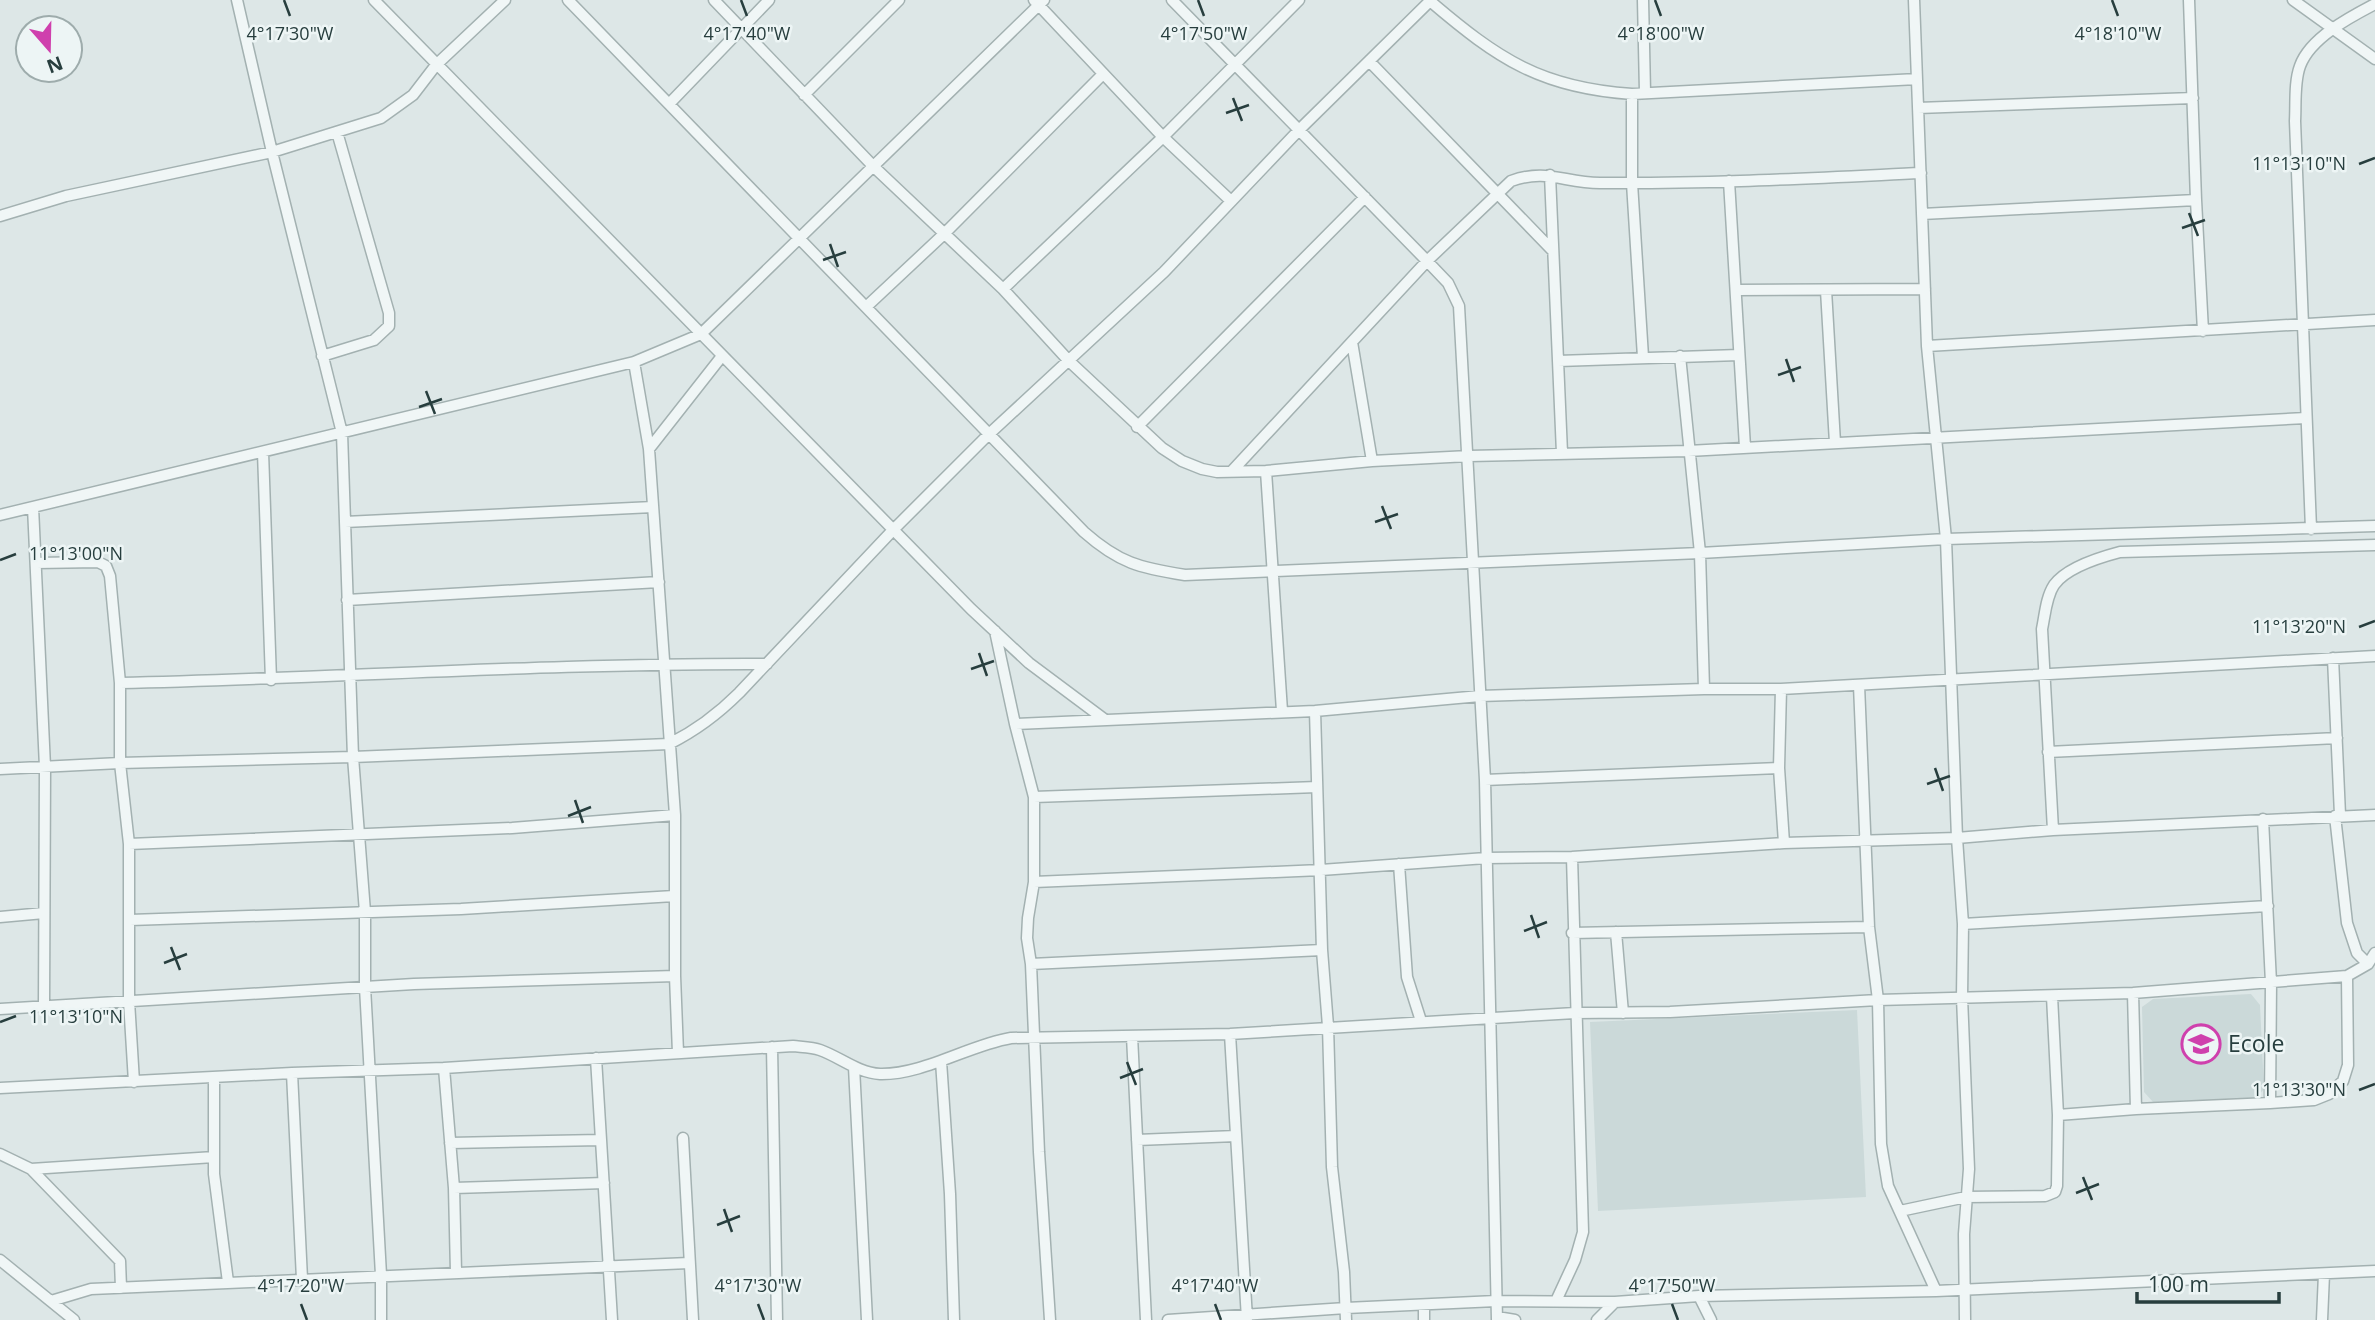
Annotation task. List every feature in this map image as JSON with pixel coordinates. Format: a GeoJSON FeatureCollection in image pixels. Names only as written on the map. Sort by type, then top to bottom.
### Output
{"type":"FeatureCollection","features":[{"type":"Feature","properties":{"kind":"street"},"geometry":{"type":"LineString","coordinates":[[237,0],[342,433],[353,757],[365,912],[365,987],[381,1275],[381,1320]]}},
{"type":"Feature","properties":{"kind":"street"},"geometry":{"type":"LineString","coordinates":[[374,0],[995,631],[1028,663],[1104,719]]}},
{"type":"Feature","properties":{"kind":"street"},"geometry":{"type":"LineString","coordinates":[[0,216],[66,196],[272,152],[381,118],[413,95],[436,65],[505,0]]}},
{"type":"Feature","properties":{"kind":"street"},"geometry":{"type":"LineString","coordinates":[[568,0],[1084,532],[1118,559],[1139,567],[1185,575],[1945,539],[2375,526]]}},
{"type":"Feature","properties":{"kind":"street"},"geometry":{"type":"LineString","coordinates":[[715,0],[874,167],[1003,289],[1069,361],[1137,427],[1181,461],[1202,469],[1266,471],[1372,461],[1469,456],[1688,451],[2306,418]]}},
{"type":"Feature","properties":{"kind":"street"},"geometry":{"type":"LineString","coordinates":[[669,104],[769,0]]}},
{"type":"Feature","properties":{"kind":"street"},"geometry":{"type":"LineString","coordinates":[[804,95],[899,0]]}},
{"type":"Feature","properties":{"kind":"street"},"geometry":{"type":"LineString","coordinates":[[1003,289],[1163,137],[1299,0]]}},
{"type":"Feature","properties":{"kind":"street"},"geometry":{"type":"LineString","coordinates":[[1643,0],[1645,92]]}},
{"type":"Feature","properties":{"kind":"street"},"geometry":{"type":"LineString","coordinates":[[1914,0],[1927,346],[1945,539],[1963,924],[1962,997],[1969,1169],[1962,1318]]}},
{"type":"Feature","properties":{"kind":"street"},"geometry":{"type":"LineString","coordinates":[[2189,0],[2203,331]]}},
{"type":"Feature","properties":{"kind":"street"},"geometry":{"type":"LineString","coordinates":[[2293,0],[2375,59]]}},
{"type":"Feature","properties":{"kind":"street"},"geometry":{"type":"LineString","coordinates":[[0,769],[669,744],[692,733],[717,715],[893,530],[988,435],[1164,271],[1430,1],[1482,44],[1544,78],[1599,92],[1632,94],[1917,79]]}},
{"type":"Feature","properties":{"kind":"street"},"geometry":{"type":"LineString","coordinates":[[0,515],[634,362],[701,334],[1039,2],[1163,137],[1231,201]]}},
{"type":"Feature","properties":{"kind":"street"},"geometry":{"type":"LineString","coordinates":[[1178,2],[1235,65],[1448,283],[1459,306],[1485,780],[1496,1301],[1497,1318],[1515,1320]]}},
{"type":"Feature","properties":{"kind":"street"},"geometry":{"type":"LineString","coordinates":[[2311,529],[2295,121],[2298,74],[2305,57],[2332,28],[2375,4]]}},
{"type":"Feature","properties":{"kind":"street"},"geometry":{"type":"LineString","coordinates":[[1369,61],[1553,251]]}},
{"type":"Feature","properties":{"kind":"street"},"geometry":{"type":"LineString","coordinates":[[866,307],[944,234],[1103,74]]}},
{"type":"Feature","properties":{"kind":"street"},"geometry":{"type":"LineString","coordinates":[[1632,94],[1632,183],[1643,357]]}},
{"type":"Feature","properties":{"kind":"street"},"geometry":{"type":"LineString","coordinates":[[1918,108],[2193,98]]}},
{"type":"Feature","properties":{"kind":"street"},"geometry":{"type":"LineString","coordinates":[[323,356],[374,340],[389,326],[388,313],[337,132]]}},
{"type":"Feature","properties":{"kind":"street"},"geometry":{"type":"LineString","coordinates":[[1232,471],[1427,261],[1511,181],[1529,174],[1597,183],[1632,183],[1921,173]]}},
{"type":"Feature","properties":{"kind":"street"},"geometry":{"type":"LineString","coordinates":[[1550,175],[1562,453]]}},
{"type":"Feature","properties":{"kind":"street"},"geometry":{"type":"LineString","coordinates":[[1730,181],[1745,447]]}},
{"type":"Feature","properties":{"kind":"street"},"geometry":{"type":"LineString","coordinates":[[1137,427],[1364,197]]}},
{"type":"Feature","properties":{"kind":"street"},"geometry":{"type":"LineString","coordinates":[[1922,214],[2196,200]]}},
{"type":"Feature","properties":{"kind":"street"},"geometry":{"type":"LineString","coordinates":[[1737,290],[1925,289]]}},
{"type":"Feature","properties":{"kind":"street"},"geometry":{"type":"LineString","coordinates":[[1826,290],[1835,443]]}},
{"type":"Feature","properties":{"kind":"street"},"geometry":{"type":"LineString","coordinates":[[1927,346],[2375,320]]}},
{"type":"Feature","properties":{"kind":"street"},"geometry":{"type":"LineString","coordinates":[[1352,342],[1372,461]]}},
{"type":"Feature","properties":{"kind":"street"},"geometry":{"type":"LineString","coordinates":[[1558,361],[1739,355]]}},
{"type":"Feature","properties":{"kind":"street"},"geometry":{"type":"LineString","coordinates":[[649,449],[722,356]]}},
{"type":"Feature","properties":{"kind":"street"},"geometry":{"type":"LineString","coordinates":[[1680,356],[1700,552],[1703,689]]}},
{"type":"Feature","properties":{"kind":"street"},"geometry":{"type":"LineString","coordinates":[[634,362],[649,449],[675,815],[678,1053]]}},
{"type":"Feature","properties":{"kind":"street"},"geometry":{"type":"LineString","coordinates":[[263,452],[271,680]]}},
{"type":"Feature","properties":{"kind":"street"},"geometry":{"type":"LineString","coordinates":[[1266,471],[1282,711]]}},
{"type":"Feature","properties":{"kind":"street"},"geometry":{"type":"LineString","coordinates":[[33,507],[45,767],[44,1006]]}},
{"type":"Feature","properties":{"kind":"street"},"geometry":{"type":"LineString","coordinates":[[345,522],[653,507]]}},
{"type":"Feature","properties":{"kind":"street"},"geometry":{"type":"LineString","coordinates":[[2053,830],[2042,629],[2055,583],[2101,557],[2120,552],[2375,545]]}},
{"type":"Feature","properties":{"kind":"street"},"geometry":{"type":"LineString","coordinates":[[36,563],[98,562],[106,566],[110,576],[120,683],[120,763],[129,844],[129,1002],[134,1082]]}},
{"type":"Feature","properties":{"kind":"street"},"geometry":{"type":"LineString","coordinates":[[348,600],[659,582]]}},
{"type":"Feature","properties":{"kind":"street"},"geometry":{"type":"LineString","coordinates":[[995,631],[1034,797],[1034,882],[1027,938],[1031,964],[1050,1320]]}},
{"type":"Feature","properties":{"kind":"street"},"geometry":{"type":"LineString","coordinates":[[1015,724],[1315,710],[1480,696],[1781,689],[2375,656]]}},
{"type":"Feature","properties":{"kind":"street"},"geometry":{"type":"LineString","coordinates":[[2333,658],[2337,816],[2347,923],[2357,953],[2373,959]]}},
{"type":"Feature","properties":{"kind":"street"},"geometry":{"type":"LineString","coordinates":[[120,683],[271,680],[665,664],[767,664]]}},
{"type":"Feature","properties":{"kind":"street"},"geometry":{"type":"LineString","coordinates":[[1859,685],[1869,927],[1878,1000],[1881,1144],[1888,1186],[1936,1291]]}},
{"type":"Feature","properties":{"kind":"street"},"geometry":{"type":"LineString","coordinates":[[1781,689],[1779,768],[1783,843]]}},
{"type":"Feature","properties":{"kind":"street"},"geometry":{"type":"LineString","coordinates":[[1315,710],[1332,1167],[1344,1272],[1346,1320]]}},
{"type":"Feature","properties":{"kind":"street"},"geometry":{"type":"LineString","coordinates":[[2048,752],[2337,738]]}},
{"type":"Feature","properties":{"kind":"street"},"geometry":{"type":"LineString","coordinates":[[1485,780],[1779,768]]}},
{"type":"Feature","properties":{"kind":"street"},"geometry":{"type":"LineString","coordinates":[[1034,797],[1317,787]]}},
{"type":"Feature","properties":{"kind":"street"},"geometry":{"type":"LineString","coordinates":[[129,844],[512,828],[675,815]]}},
{"type":"Feature","properties":{"kind":"street"},"geometry":{"type":"LineString","coordinates":[[1034,882],[1321,870],[1486,858],[1572,857],[1783,843],[1957,838],[2053,830],[2375,815]]}},
{"type":"Feature","properties":{"kind":"street"},"geometry":{"type":"LineString","coordinates":[[2263,819],[2271,983],[2270,1103]]}},
{"type":"Feature","properties":{"kind":"street"},"geometry":{"type":"LineString","coordinates":[[1556,1301],[1575,1260],[1583,1232],[1572,933],[1572,857]]}},
{"type":"Feature","properties":{"kind":"street"},"geometry":{"type":"LineString","coordinates":[[1399,864],[1407,977],[1420,1021]]}},
{"type":"Feature","properties":{"kind":"street"},"geometry":{"type":"LineString","coordinates":[[130,920],[461,909],[674,896]]}},
{"type":"Feature","properties":{"kind":"street"},"geometry":{"type":"LineString","coordinates":[[1963,924],[2268,906]]}},
{"type":"Feature","properties":{"kind":"street"},"geometry":{"type":"LineString","coordinates":[[0,917],[44,913]]}},
{"type":"Feature","properties":{"kind":"street"},"geometry":{"type":"LineString","coordinates":[[1572,933],[1869,927]]}},
{"type":"Feature","properties":{"kind":"street"},"geometry":{"type":"LineString","coordinates":[[1616,932],[1623,1013]]}},
{"type":"Feature","properties":{"kind":"street"},"geometry":{"type":"LineString","coordinates":[[1031,964],[1322,950]]}},
{"type":"Feature","properties":{"kind":"street"},"geometry":{"type":"LineString","coordinates":[[0,1088],[444,1068],[772,1047],[818,1049],[854,1067],[879,1074],[941,1061],[999,1040],[1035,1037],[1230,1034],[1575,1013],[1878,1000],[2133,993],[2347,976],[2373,959]]}},
{"type":"Feature","properties":{"kind":"street"},"geometry":{"type":"LineString","coordinates":[[0,1009],[365,987],[675,976]]}},
{"type":"Feature","properties":{"kind":"street"},"geometry":{"type":"LineString","coordinates":[[2058,1115],[2314,1100],[2329,1094],[2343,1081],[2348,1065],[2347,976]]}},
{"type":"Feature","properties":{"kind":"street"},"geometry":{"type":"LineString","coordinates":[[2133,993],[2137,1109]]}},
{"type":"Feature","properties":{"kind":"street"},"geometry":{"type":"LineString","coordinates":[[1900,1212],[1966,1197],[2045,1195],[2055,1192],[2058,1115],[2052,996]]}},
{"type":"Feature","properties":{"kind":"street"},"geometry":{"type":"LineString","coordinates":[[1230,1034],[1247,1317]]}},
{"type":"Feature","properties":{"kind":"street"},"geometry":{"type":"LineString","coordinates":[[1132,1035],[1146,1320]]}},
{"type":"Feature","properties":{"kind":"street"},"geometry":{"type":"LineString","coordinates":[[772,1047],[777,1320]]}},
{"type":"Feature","properties":{"kind":"street"},"geometry":{"type":"LineString","coordinates":[[596,1058],[612,1320]]}},
{"type":"Feature","properties":{"kind":"street"},"geometry":{"type":"LineString","coordinates":[[941,1061],[950,1194],[954,1320]]}},
{"type":"Feature","properties":{"kind":"street"},"geometry":{"type":"LineString","coordinates":[[854,1067],[867,1320]]}},
{"type":"Feature","properties":{"kind":"street"},"geometry":{"type":"LineString","coordinates":[[444,1068],[454,1188],[456,1272]]}},
{"type":"Feature","properties":{"kind":"street"},"geometry":{"type":"LineString","coordinates":[[292,1073],[302,1279]]}},
{"type":"Feature","properties":{"kind":"street"},"geometry":{"type":"LineString","coordinates":[[214,1077],[216,1191],[228,1282]]}},
{"type":"Feature","properties":{"kind":"street"},"geometry":{"type":"LineString","coordinates":[[1137,1140],[1236,1136]]}},
{"type":"Feature","properties":{"kind":"street"},"geometry":{"type":"LineString","coordinates":[[682,1138],[693,1320]]}},
{"type":"Feature","properties":{"kind":"street"},"geometry":{"type":"LineString","coordinates":[[450,1143],[601,1140]]}},
{"type":"Feature","properties":{"kind":"street"},"geometry":{"type":"LineString","coordinates":[[0,1154],[31,1169],[120,1261],[121,1288]]}},
{"type":"Feature","properties":{"kind":"street"},"geometry":{"type":"LineString","coordinates":[[31,1169],[214,1157]]}},
{"type":"Feature","properties":{"kind":"street"},"geometry":{"type":"LineString","coordinates":[[454,1188],[604,1183]]}},
{"type":"Feature","properties":{"kind":"street"},"geometry":{"type":"LineString","coordinates":[[0,1260],[74,1320]]}},
{"type":"Feature","properties":{"kind":"street"},"geometry":{"type":"LineString","coordinates":[[51,1301],[91,1289],[689,1263]]}},
{"type":"Feature","properties":{"kind":"street"},"geometry":{"type":"LineString","coordinates":[[1168,1320],[1496,1301],[1615,1301],[1699,1296],[1936,1291],[2375,1271]]}},
{"type":"Feature","properties":{"kind":"street"},"geometry":{"type":"LineString","coordinates":[[2322,1320],[2324,1274]]}},
{"type":"Feature","properties":{"kind":"street"},"geometry":{"type":"LineString","coordinates":[[1699,1296],[1711,1320]]}},
{"type":"Feature","properties":{"kind":"street"},"geometry":{"type":"LineString","coordinates":[[1597,1320],[1615,1301]]}},
{"type":"Feature","properties":{"kind":"street"},"geometry":{"type":"LineString","coordinates":[[1424,1305],[1424,1320]]}},
{"type":"Feature","properties":{"kind":"shaded area"},"geometry":{"type":"Polygon","coordinates":[[[2251,994],[2260,1005],[2264,1089],[2256,1098],[2153,1102],[2144,1092],[2142,1007],[2153,999],[2251,994]]]}},
{"type":"Feature","properties":{"kind":"shaded area"},"geometry":{"type":"Polygon","coordinates":[[[1857,1010],[1866,1197],[1598,1211],[1590,1022],[1857,1010]]]}},
{"type":"Feature","properties":{"kind":"place","name":"Ecole"},"geometry":{"type":"Point","coordinates":[2201,1044]}}]}
